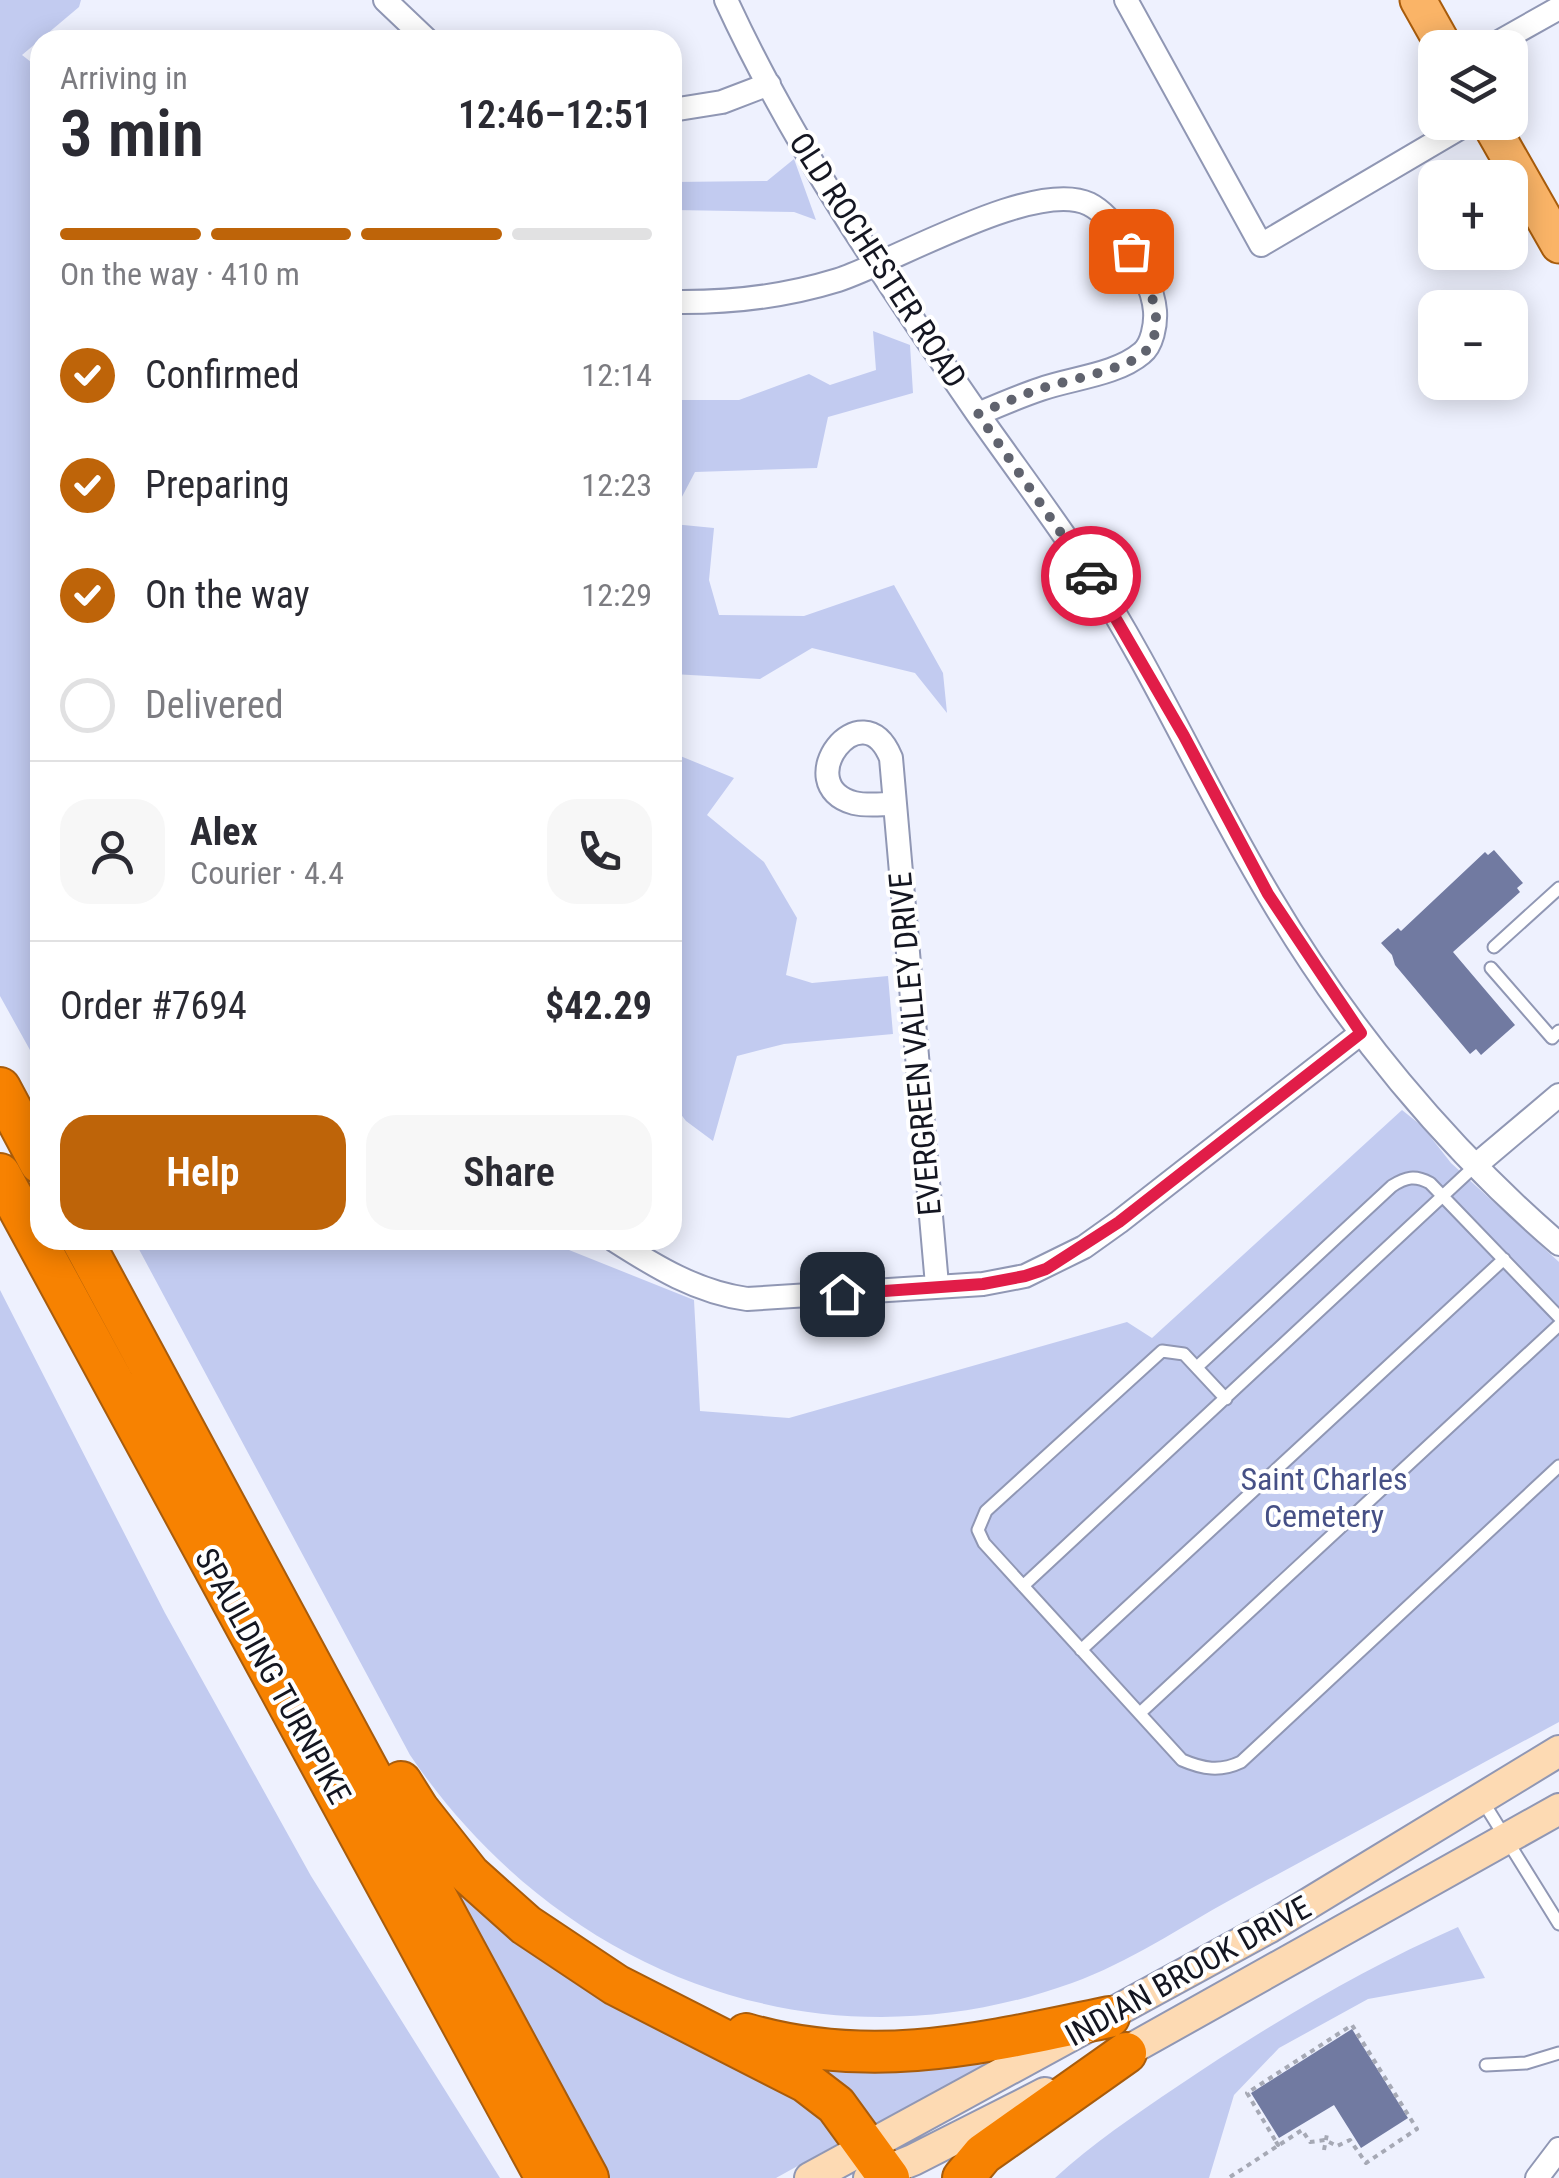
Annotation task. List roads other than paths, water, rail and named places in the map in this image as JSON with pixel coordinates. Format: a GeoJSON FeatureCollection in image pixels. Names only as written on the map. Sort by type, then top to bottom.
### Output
{"type":"FeatureCollection","features":[{"type":"Feature","properties":{"kind":"highway"},"geometry":{"type":"LineString","coordinates":[[0,1088],[30,1144]]}},
{"type":"Feature","properties":{"kind":"highway","name":"SPAULDING TURNPIKE"},"geometry":{"type":"LineString","coordinates":[[0,1174],[30,1229]]}},
{"type":"Feature","properties":{"kind":"highway","name":"SPAULDING TURNPIKE"},"geometry":{"type":"LineString","coordinates":[[41,1250],[546,2178]]}},
{"type":"Feature","properties":{"kind":"highway","name":"SPAULDING TURNPIKE"},"geometry":{"type":"LineString","coordinates":[[87,1250],[588,2178]]}},
{"type":"Feature","properties":{"kind":"highway"},"geometry":{"type":"LineString","coordinates":[[304,1650],[347,1699],[445,1845],[493,1897],[579,1963],[806,2082],[836,2105],[877,2169]]}},
{"type":"Feature","properties":{"kind":"highway"},"geometry":{"type":"LineString","coordinates":[[688,2021],[790,2044],[887,2053],[982,2044],[1109,2016]]}},
{"type":"Feature","properties":{"kind":"highway"},"geometry":{"type":"LineString","coordinates":[[963,2178],[983,2154],[1126,2053]]}},
{"type":"Feature","properties":{"kind":"main road"},"geometry":{"type":"LineString","coordinates":[[1418,0],[1435,30]]}},
{"type":"Feature","properties":{"kind":"main road"},"geometry":{"type":"LineString","coordinates":[[1498,140],[1558,242]]}},
{"type":"Feature","properties":{"kind":"main road","name":"INDIAN BROOK DRIVE"},"geometry":{"type":"LineString","coordinates":[[877,2169],[1109,2016],[1286,1917],[1559,1751]]}},
{"type":"Feature","properties":{"kind":"main road","name":"INDIAN BROOK DRIVE"},"geometry":{"type":"LineString","coordinates":[[810,2178],[913,2160],[1126,2053],[1559,1808]]}},
{"type":"Feature","properties":{"kind":"street"},"geometry":{"type":"LineString","coordinates":[[385,0],[417,30]]}},
{"type":"Feature","properties":{"kind":"street","name":"OLD ROCHESTER ROAD"},"geometry":{"type":"LineString","coordinates":[[726,0],[823,179],[978,414],[1086,568],[1184,736],[1268,894],[1361,1033],[1476,1165],[1559,1244]]}},
{"type":"Feature","properties":{"kind":"street"},"geometry":{"type":"LineString","coordinates":[[1126,0],[1261,245],[1439,140]]}},
{"type":"Feature","properties":{"kind":"street"},"geometry":{"type":"LineString","coordinates":[[1520,30],[1559,8]]}},
{"type":"Feature","properties":{"kind":"street"},"geometry":{"type":"LineString","coordinates":[[682,108],[722,102],[769,84]]}},
{"type":"Feature","properties":{"kind":"street"},"geometry":{"type":"LineString","coordinates":[[682,302],[753,300],[795,292],[877,264],[960,226],[1022,207],[1065,198],[1087,203],[1106,216],[1119,232],[1151,290],[1154,330],[1145,352],[1125,363],[1042,388],[978,414]]}},
{"type":"Feature","properties":{"kind":"street","name":"EVERGREEN VALLEY DRIVE"},"geometry":{"type":"LineString","coordinates":[[894,804],[937,1285]]}},
{"type":"Feature","properties":{"kind":"street"},"geometry":{"type":"LineString","coordinates":[[630,1250],[662,1270],[725,1296],[747,1299],[983,1284],[1025,1276],[1084,1247],[1361,1033]]}},
{"type":"Feature","properties":{"kind":"street"},"geometry":{"type":"LineString","coordinates":[[1476,1165],[1559,1094]]}},
{"type":"Feature","properties":{"kind":"street"},"geometry":{"type":"LineString","coordinates":[[1537,2178],[1559,2149]]}},
{"type":"Feature","properties":{"kind":"lane"},"geometry":{"type":"LineString","coordinates":[[1494,947],[1559,888]]}},
{"type":"Feature","properties":{"kind":"lane"},"geometry":{"type":"LineString","coordinates":[[1491,968],[1552,1038],[1559,1031]]}},
{"type":"Feature","properties":{"kind":"lane"},"geometry":{"type":"LineString","coordinates":[[1023,1586],[1476,1165]]}},
{"type":"Feature","properties":{"kind":"lane"},"geometry":{"type":"LineString","coordinates":[[1197,1367],[1392,1186],[1418,1176],[1444,1197],[1559,1317]]}},
{"type":"Feature","properties":{"kind":"lane"},"geometry":{"type":"LineString","coordinates":[[1081,1650],[1504,1260]]}},
{"type":"Feature","properties":{"kind":"lane"},"geometry":{"type":"LineString","coordinates":[[1140,1714],[1559,1325]]}},
{"type":"Feature","properties":{"kind":"lane"},"geometry":{"type":"LineString","coordinates":[[1226,1399],[1184,1354],[1162,1351],[986,1511],[978,1530],[1023,1586],[1182,1760],[1211,1769],[1227,1769],[1242,1762],[1559,1466]]}},
{"type":"Feature","properties":{"kind":"lane"},"geometry":{"type":"LineString","coordinates":[[1482,1799],[1559,1924]]}},
{"type":"Feature","properties":{"kind":"lane"},"geometry":{"type":"LineString","coordinates":[[1486,2065],[1526,2062],[1559,2053]]}},
{"type":"Feature","properties":{"kind":"park label","name":"Saint Charles Cemetery"},"geometry":{"type":"Point","coordinates":[1324,1498]}}]}
